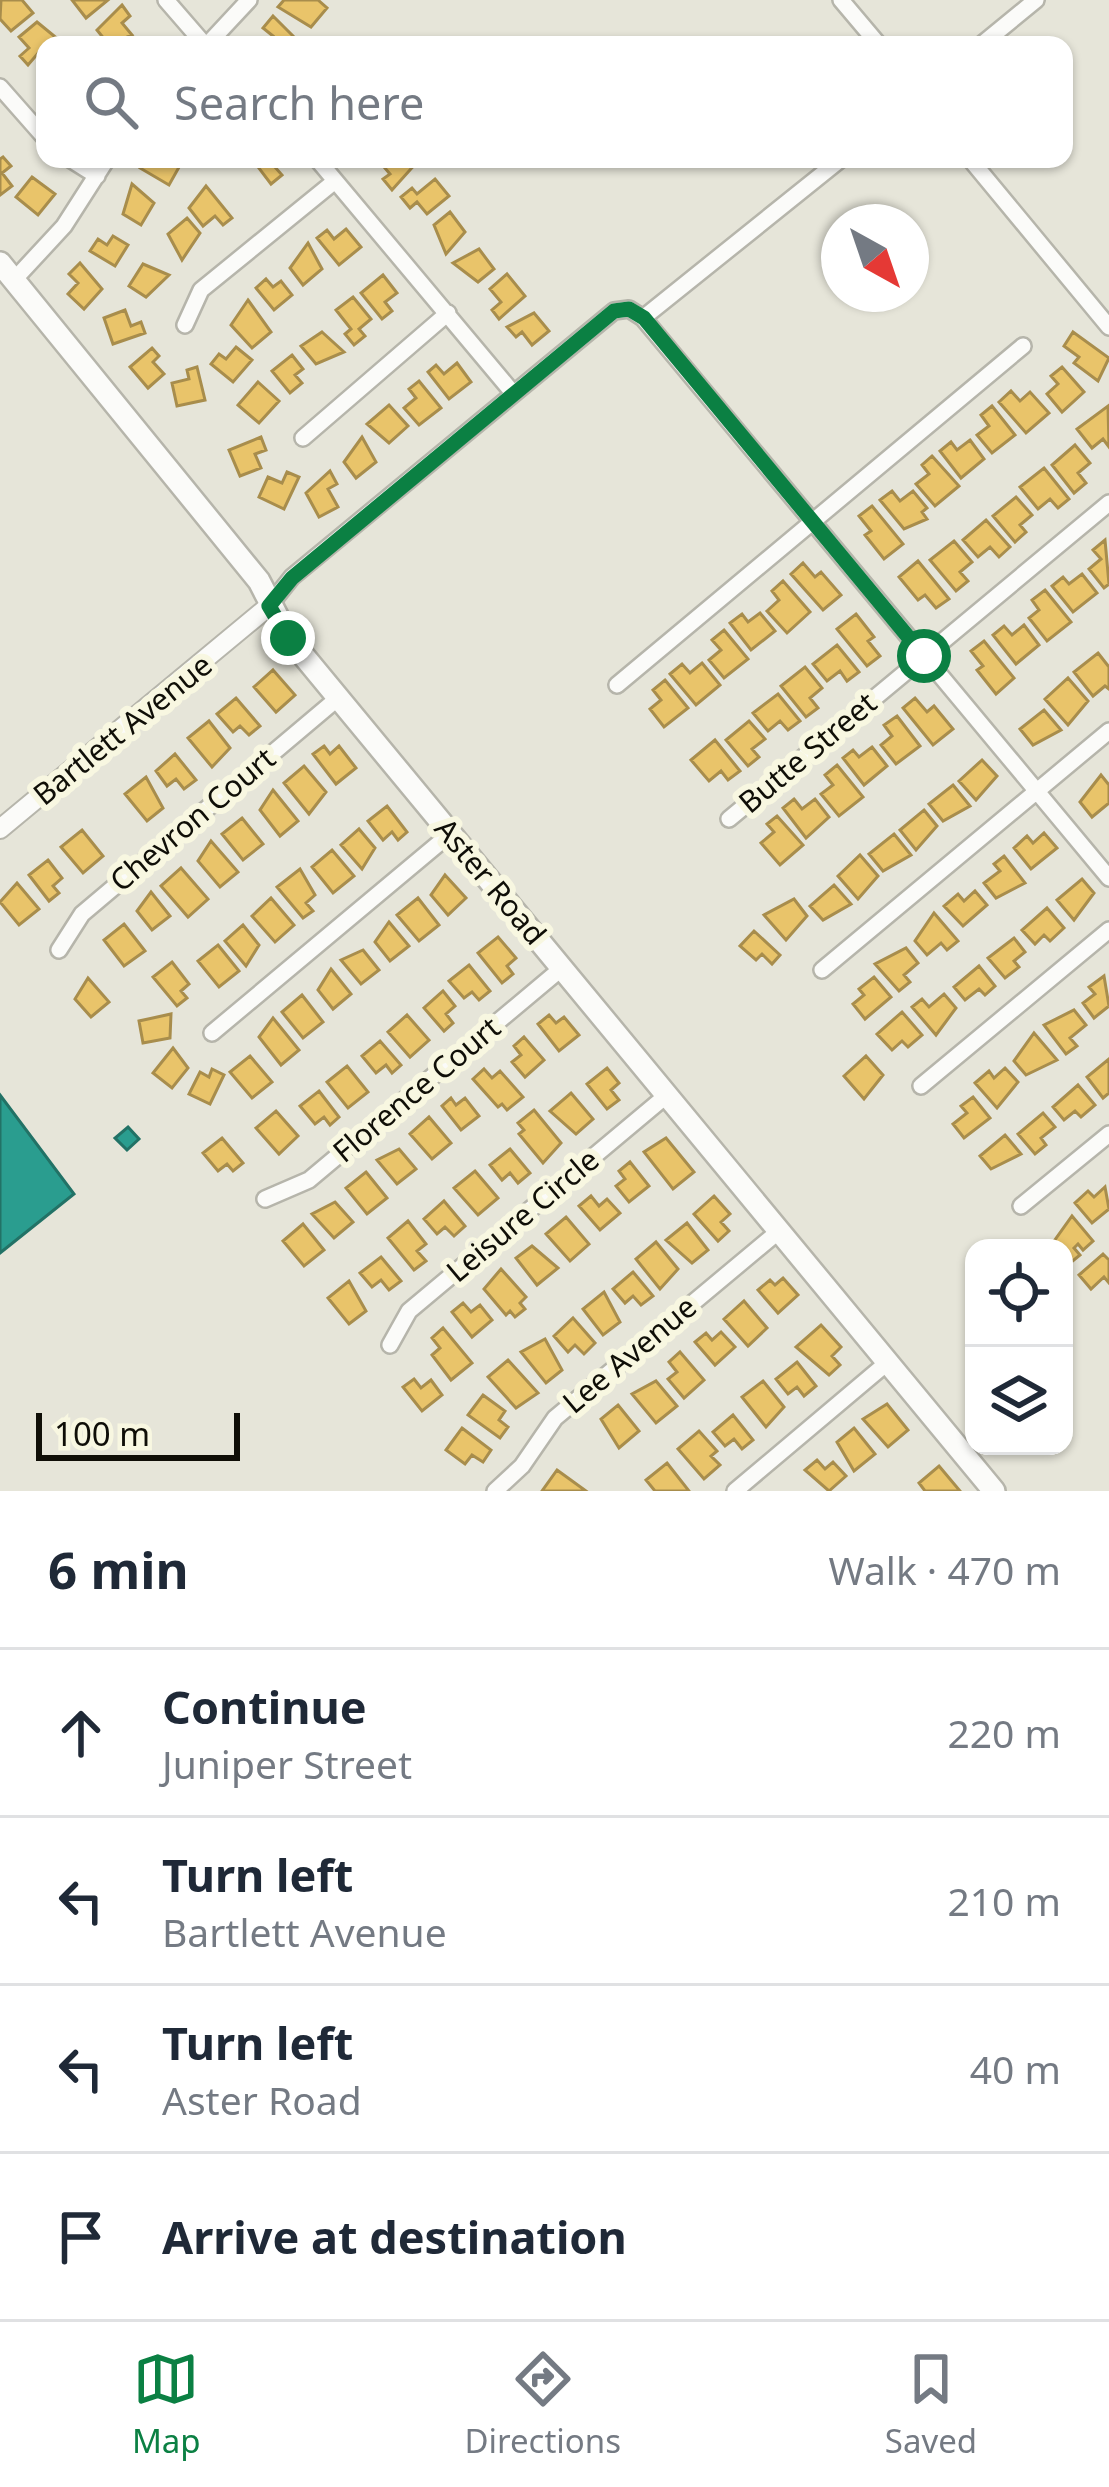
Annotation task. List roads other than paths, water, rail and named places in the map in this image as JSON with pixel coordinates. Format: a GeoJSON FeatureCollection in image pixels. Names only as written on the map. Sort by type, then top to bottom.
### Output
{"type":"FeatureCollection","features":[{"type":"Feature","properties":{"kind":"main road","name":"Aster Road"},"geometry":{"type":"LineString","coordinates":[[7,272],[259,581],[269,606],[338,698],[994,1491]]}},
{"type":"Feature","properties":{"kind":"street"},"geometry":{"type":"LineString","coordinates":[[166,0],[198,36]]}},
{"type":"Feature","properties":{"kind":"street"},"geometry":{"type":"LineString","coordinates":[[215,36],[249,0]]}},
{"type":"Feature","properties":{"kind":"street"},"geometry":{"type":"LineString","coordinates":[[841,0],[871,36]]}},
{"type":"Feature","properties":{"kind":"street"},"geometry":{"type":"LineString","coordinates":[[992,36],[1036,0]]}},
{"type":"Feature","properties":{"kind":"street"},"geometry":{"type":"LineString","coordinates":[[0,88],[36,128]]}},
{"type":"Feature","properties":{"kind":"street"},"geometry":{"type":"LineString","coordinates":[[84,168],[97,176]]}},
{"type":"Feature","properties":{"kind":"street"},"geometry":{"type":"LineString","coordinates":[[7,272],[53,240],[102,168]]}},
{"type":"Feature","properties":{"kind":"street"},"geometry":{"type":"LineString","coordinates":[[324,168],[513,393]]}},
{"type":"Feature","properties":{"kind":"street","name":"Bartlett Avenue"},"geometry":{"type":"LineString","coordinates":[[0,829],[614,311],[636,313],[829,168]]}},
{"type":"Feature","properties":{"kind":"street"},"geometry":{"type":"LineString","coordinates":[[977,168],[1109,327]]}},
{"type":"Feature","properties":{"kind":"street"},"geometry":{"type":"LineString","coordinates":[[185,325],[201,290],[335,181]]}},
{"type":"Feature","properties":{"kind":"street"},"geometry":{"type":"LineString","coordinates":[[636,313],[1109,878]]}},
{"type":"Feature","properties":{"kind":"street"},"geometry":{"type":"LineString","coordinates":[[303,438],[448,314]]}},
{"type":"Feature","properties":{"kind":"street"},"geometry":{"type":"LineString","coordinates":[[617,685],[1023,346]]}},
{"type":"Feature","properties":{"kind":"street","name":"Butte Street"},"geometry":{"type":"LineString","coordinates":[[729,819],[1109,503]]}},
{"type":"Feature","properties":{"kind":"street","name":"Chevron Court"},"geometry":{"type":"LineString","coordinates":[[59,950],[82,914],[338,698]]}},
{"type":"Feature","properties":{"kind":"street"},"geometry":{"type":"LineString","coordinates":[[822,970],[1109,730]]}},
{"type":"Feature","properties":{"kind":"street"},"geometry":{"type":"LineString","coordinates":[[212,1033],[450,834]]}},
{"type":"Feature","properties":{"kind":"street"},"geometry":{"type":"LineString","coordinates":[[921,1086],[1109,930]]}},
{"type":"Feature","properties":{"kind":"street","name":"Florence Court"},"geometry":{"type":"LineString","coordinates":[[265,1199],[309,1180],[562,968]]}},
{"type":"Feature","properties":{"kind":"street","name":"Leisure Circle"},"geometry":{"type":"LineString","coordinates":[[390,1346],[409,1311],[667,1095]]}},
{"type":"Feature","properties":{"kind":"street"},"geometry":{"type":"LineString","coordinates":[[1021,1207],[1109,1134]]}},
{"type":"Feature","properties":{"kind":"street","name":"Lee Avenue"},"geometry":{"type":"LineString","coordinates":[[495,1491],[522,1466],[555,1418],[779,1231]]}},
{"type":"Feature","properties":{"kind":"street"},"geometry":{"type":"LineString","coordinates":[[735,1491],[888,1362]]}}]}
